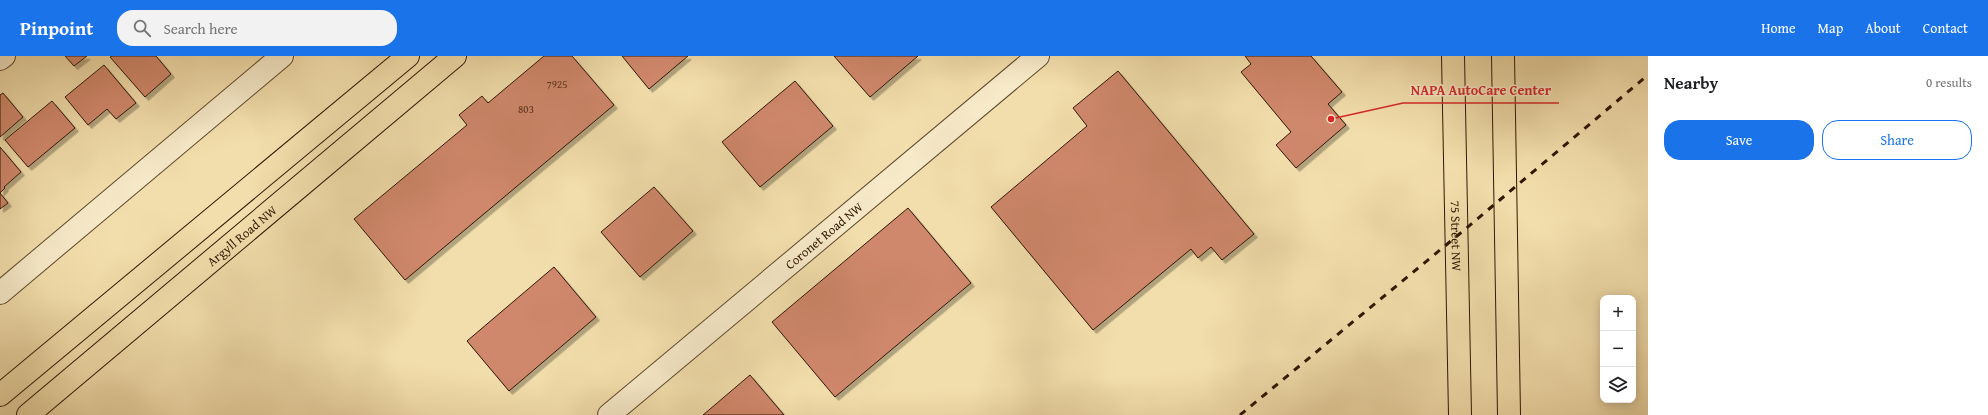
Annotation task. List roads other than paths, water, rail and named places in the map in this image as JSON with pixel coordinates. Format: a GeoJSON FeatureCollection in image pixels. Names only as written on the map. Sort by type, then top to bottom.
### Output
{"type":"FeatureCollection","features":[{"type":"Feature","properties":{"kind":"main road"},"geometry":{"type":"LineString","coordinates":[[0,395],[408,56]]}},
{"type":"Feature","properties":{"kind":"main road","name":"Argyll Road NW"},"geometry":{"type":"LineString","coordinates":[[28,415],[455,56]]}},
{"type":"Feature","properties":{"kind":"main road","name":"75 Street NW"},"geometry":{"type":"LineString","coordinates":[[1453,56],[1460,415]]}},
{"type":"Feature","properties":{"kind":"main road"},"geometry":{"type":"LineString","coordinates":[[1503,56],[1509,415]]}},
{"type":"Feature","properties":{"kind":"street"},"geometry":{"type":"LineString","coordinates":[[0,59],[4,56]]}},
{"type":"Feature","properties":{"kind":"street"},"geometry":{"type":"LineString","coordinates":[[0,293],[282,56]]}},
{"type":"Feature","properties":{"kind":"street","name":"Coronet Road NW"},"geometry":{"type":"LineString","coordinates":[[609,415],[1038,56]]}},
{"type":"Feature","properties":{"kind":"railway"},"geometry":{"type":"LineString","coordinates":[[1240,415],[1457,236],[1648,75]]}},
{"type":"Feature","properties":{"kind":"place","name":"NAPA AutoCare Center"},"geometry":{"type":"Point","coordinates":[1331,119]}}]}
